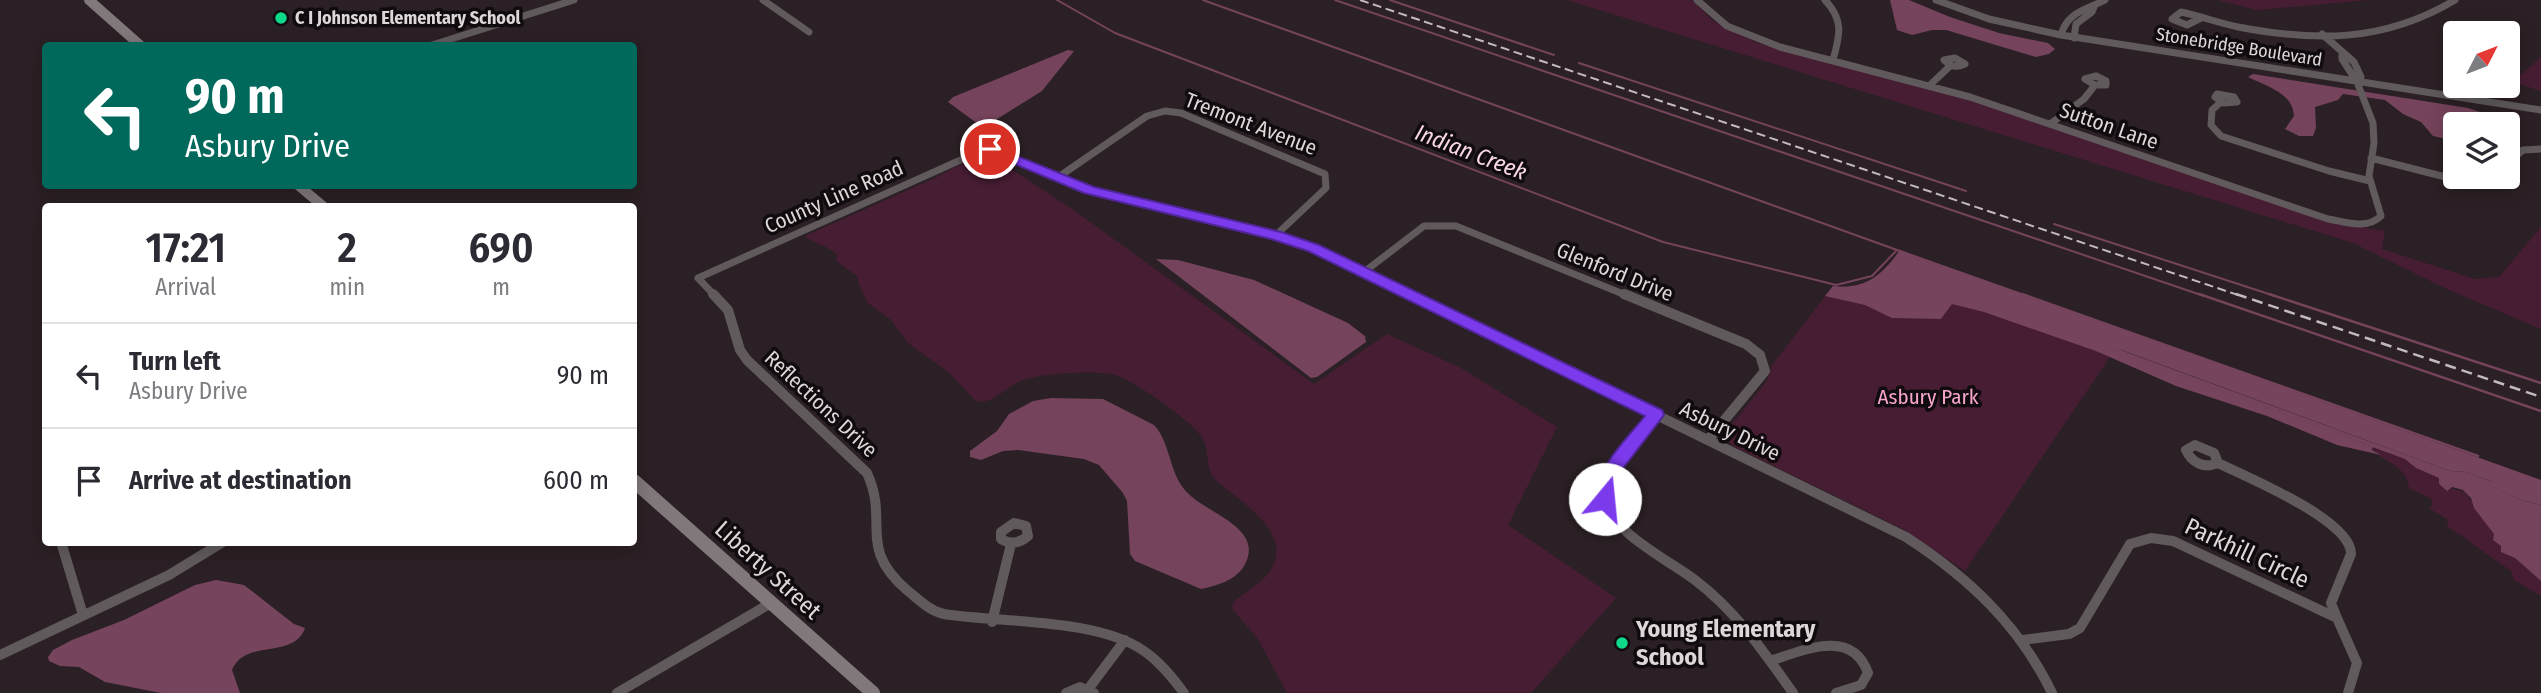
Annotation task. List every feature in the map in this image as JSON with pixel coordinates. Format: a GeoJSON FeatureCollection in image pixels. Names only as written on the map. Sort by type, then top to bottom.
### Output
{"type":"FeatureCollection","features":[{"type":"Feature","properties":{"kind":"street"},"geometry":{"type":"LineString","coordinates":[[89,0],[136,42]]}},
{"type":"Feature","properties":{"kind":"street"},"geometry":{"type":"LineString","coordinates":[[442,42],[574,0]]}},
{"type":"Feature","properties":{"kind":"street"},"geometry":{"type":"LineString","coordinates":[[763,0],[809,32]]}},
{"type":"Feature","properties":{"kind":"street","name":"Sutton Lane"},"geometry":{"type":"LineString","coordinates":[[1697,0],[1716,19],[1740,32],[1780,47],[1930,85],[2344,223],[2374,223],[2381,216],[2370,181],[2374,130],[2363,94],[2342,59],[2343,52],[2322,34]]}},
{"type":"Feature","properties":{"kind":"street"},"geometry":{"type":"LineString","coordinates":[[1825,0],[1841,22],[1842,31],[1833,60]]}},
{"type":"Feature","properties":{"kind":"street","name":"Stonebridge Boulevard"},"geometry":{"type":"LineString","coordinates":[[1936,0],[1989,19],[2074,38],[2541,110]]}},
{"type":"Feature","properties":{"kind":"street"},"geometry":{"type":"LineString","coordinates":[[1949,5],[1959,0]]}},
{"type":"Feature","properties":{"kind":"street"},"geometry":{"type":"LineString","coordinates":[[2061,35],[2067,18],[2105,0]]}},
{"type":"Feature","properties":{"kind":"street"},"geometry":{"type":"LineString","coordinates":[[2201,18],[2267,32],[2322,34],[2370,31],[2406,24],[2455,0]]}},
{"type":"Feature","properties":{"kind":"street"},"geometry":{"type":"LineString","coordinates":[[2074,38],[2076,24],[2092,12],[2094,7]]}},
{"type":"Feature","properties":{"kind":"street"},"geometry":{"type":"LineString","coordinates":[[1930,85],[1950,66]]}},
{"type":"Feature","properties":{"kind":"street"},"geometry":{"type":"LineString","coordinates":[[2050,124],[2084,99],[2095,85]]}},
{"type":"Feature","properties":{"kind":"street"},"geometry":{"type":"LineString","coordinates":[[2221,102],[2212,110],[2211,125],[2221,136],[2329,172],[2370,181]]}},
{"type":"Feature","properties":{"kind":"street","name":"Tremont Avenue"},"geometry":{"type":"LineString","coordinates":[[1057,178],[1147,116],[1165,111],[1181,113],[1325,174],[1326,188],[1276,235]]}},
{"type":"Feature","properties":{"kind":"street","name":"Asbury Drive"},"geometry":{"type":"LineString","coordinates":[[985,149],[996,150],[1057,178],[1119,199],[1276,235],[1314,248],[1889,528],[1922,547],[1973,586],[2023,640],[2052,693]]}},
{"type":"Feature","properties":{"kind":"street","name":"County Line Road"},"geometry":{"type":"LineString","coordinates":[[698,278],[985,149]]}},
{"type":"Feature","properties":{"kind":"street"},"geometry":{"type":"LineString","coordinates":[[2520,153],[2541,149]]}},
{"type":"Feature","properties":{"kind":"street"},"geometry":{"type":"LineString","coordinates":[[2371,158],[2443,177]]}},
{"type":"Feature","properties":{"kind":"street"},"geometry":{"type":"LineString","coordinates":[[303,189],[319,203]]}},
{"type":"Feature","properties":{"kind":"street","name":"Glenford Drive"},"geometry":{"type":"LineString","coordinates":[[1364,272],[1424,226],[1456,226],[1746,344],[1763,360],[1763,376],[1708,440]]}},
{"type":"Feature","properties":{"kind":"street","name":"Reflections Drive"},"geometry":{"type":"LineString","coordinates":[[698,278],[728,310],[740,349],[747,360],[867,473],[872,481],[880,558],[885,569],[936,612],[992,622],[1080,627],[1125,640],[1157,662],[1184,693]]}},
{"type":"Feature","properties":{"kind":"street"},"geometry":{"type":"LineString","coordinates":[[1656,415],[1608,475],[1605,499],[1622,528],[1718,600],[1741,622],[1793,693]]}},
{"type":"Feature","properties":{"kind":"street"},"geometry":{"type":"LineString","coordinates":[[2218,463],[2318,514],[2335,525],[2350,543],[2351,555],[2332,603],[2357,663],[2348,693]]}},
{"type":"Feature","properties":{"kind":"street","name":"Liberty Street"},"geometry":{"type":"LineString","coordinates":[[637,484],[873,693]]}},
{"type":"Feature","properties":{"kind":"street","name":"Parkhill Circle"},"geometry":{"type":"LineString","coordinates":[[2023,640],[2069,634],[2080,628],[2126,549],[2134,541],[2151,538],[2188,547],[2337,618]]}},
{"type":"Feature","properties":{"kind":"street"},"geometry":{"type":"LineString","coordinates":[[992,622],[1011,544]]}},
{"type":"Feature","properties":{"kind":"street"},"geometry":{"type":"LineString","coordinates":[[62,546],[83,615]]}},
{"type":"Feature","properties":{"kind":"street"},"geometry":{"type":"LineString","coordinates":[[0,655],[169,575],[216,546]]}},
{"type":"Feature","properties":{"kind":"street"},"geometry":{"type":"LineString","coordinates":[[617,693],[771,603]]}},
{"type":"Feature","properties":{"kind":"street"},"geometry":{"type":"LineString","coordinates":[[1066,693],[1078,687],[1092,691],[1125,640]]}},
{"type":"Feature","properties":{"kind":"street"},"geometry":{"type":"LineString","coordinates":[[1770,661],[1827,645],[1847,648],[1862,660],[1868,673],[1861,685],[1836,693]]}},
{"type":"Feature","properties":{"kind":"green space"},"geometry":{"type":"Polygon","coordinates":[[[1567,0],[1692,0],[1713,21],[1757,43],[1979,102],[2326,221],[2385,231],[2382,249],[2475,279],[2499,277],[2541,227],[2541,329],[2449,290],[2353,243],[1567,0]]]}},
{"type":"Feature","properties":{"kind":"green space"},"geometry":{"type":"Polygon","coordinates":[[[2218,0],[2369,0],[2257,10],[2218,0]]]}},
{"type":"Feature","properties":{"kind":"green space"},"geometry":{"type":"Polygon","coordinates":[[[2541,57],[2541,91],[2520,84],[2520,76],[2541,57]]]}},
{"type":"Feature","properties":{"kind":"green space"},"geometry":{"type":"Polygon","coordinates":[[[982,153],[999,161],[1075,211],[1314,384],[1387,334],[1459,367],[1557,427],[1508,525],[1616,598],[1531,693],[1287,693],[1258,639],[1233,610],[1232,605],[1266,576],[1275,561],[1276,547],[1262,520],[1214,478],[1209,468],[1206,447],[1196,430],[1148,392],[1123,378],[1105,373],[1069,373],[1032,378],[1017,383],[989,400],[976,401],[948,372],[908,343],[891,320],[868,303],[857,276],[836,261],[837,254],[805,236],[935,178],[982,153]]]}},
{"type":"Feature","properties":{"kind":"green space","name":"Asbury Park"},"geometry":{"type":"Polygon","coordinates":[[[1900,250],[2114,351],[1965,571],[1903,529],[1733,446],[1725,439],[1726,431],[1767,381],[1772,365],[1833,286],[1855,286],[1872,279],[1887,267],[1900,250]]]}},
{"type":"Feature","properties":{"kind":"green space"},"geometry":{"type":"Polygon","coordinates":[[[2373,447],[2406,459],[2422,471],[2436,476],[2450,488],[2465,492],[2502,546],[2501,552],[2515,558],[2541,581],[2541,596],[2514,580],[2511,571],[2448,527],[2447,519],[2430,509],[2433,503],[2430,498],[2409,488],[2403,473],[2380,456],[2373,447]]]}},
{"type":"Feature","properties":{"kind":"shaded area"},"geometry":{"type":"Polygon","coordinates":[[[1890,0],[1909,0],[1999,33],[2048,43],[2055,49],[2049,54],[2036,57],[1946,30],[1912,35],[1897,30],[1890,0]]]}},
{"type":"Feature","properties":{"kind":"shaded area"},"geometry":{"type":"Polygon","coordinates":[[[1068,50],[1074,51],[1042,91],[989,124],[978,124],[948,102],[953,97],[1068,50]]]}},
{"type":"Feature","properties":{"kind":"shaded area"},"geometry":{"type":"Polygon","coordinates":[[[2253,74],[2480,112],[2443,112],[2443,138],[2433,136],[2421,122],[2403,114],[2385,100],[2343,94],[2338,100],[2315,107],[2316,128],[2313,136],[2299,136],[2285,129],[2294,116],[2289,101],[2277,91],[2248,77],[2253,74]]]}},
{"type":"Feature","properties":{"kind":"shaded area"},"geometry":{"type":"Polygon","coordinates":[[[1900,250],[2541,480],[2541,505],[2522,500],[2493,487],[2493,482],[2466,472],[2450,471],[2116,348],[2373,447],[2372,450],[2381,455],[2337,445],[2267,416],[2176,386],[2096,351],[1984,312],[1952,304],[1941,319],[1892,318],[1865,305],[1825,296],[1833,286],[1855,286],[1872,279],[1887,267],[1900,250]]]}},
{"type":"Feature","properties":{"kind":"shaded area"},"geometry":{"type":"Polygon","coordinates":[[[1156,259],[1178,260],[1254,280],[1348,323],[1365,336],[1366,342],[1317,377],[1311,378],[1156,259]]]}},
{"type":"Feature","properties":{"kind":"shaded area"},"geometry":{"type":"Polygon","coordinates":[[[1951,292],[1982,299],[2450,471],[2466,472],[2493,482],[2494,487],[2522,500],[2541,505],[2541,581],[2515,558],[2501,552],[2501,546],[2493,540],[2494,534],[2463,490],[2452,487],[2447,491],[2439,484],[2439,478],[2416,468],[2405,459],[1951,292]]]}},
{"type":"Feature","properties":{"kind":"shaded area"},"geometry":{"type":"Polygon","coordinates":[[[1051,398],[1103,399],[1154,425],[1163,439],[1175,473],[1184,489],[1240,530],[1247,540],[1249,552],[1240,571],[1225,582],[1201,589],[1135,561],[1130,554],[1127,501],[1099,465],[1084,459],[1018,450],[1003,451],[981,460],[970,457],[970,451],[997,431],[1009,414],[1033,401],[1051,398]]]}},
{"type":"Feature","properties":{"kind":"shaded area"},"geometry":{"type":"Polygon","coordinates":[[[216,580],[244,585],[294,624],[305,628],[291,644],[247,654],[238,660],[232,670],[240,693],[161,693],[105,682],[79,667],[60,666],[49,661],[48,657],[53,650],[72,640],[124,620],[195,585],[216,580]]]}},
{"type":"Feature","properties":{"kind":"waterway","name":"Indian Creek"},"geometry":{"type":"LineString","coordinates":[[1057,0],[1115,33],[1663,242],[1836,285],[1872,276],[1897,250]]}},
{"type":"Feature","properties":{"kind":"waterway"},"geometry":{"type":"LineString","coordinates":[[1203,0],[1897,250]]}},
{"type":"Feature","properties":{"kind":"waterway"},"geometry":{"type":"LineString","coordinates":[[1335,0],[2204,296]]}},
{"type":"Feature","properties":{"kind":"waterway"},"geometry":{"type":"LineString","coordinates":[[1390,0],[1554,55]]}},
{"type":"Feature","properties":{"kind":"waterway"},"geometry":{"type":"LineString","coordinates":[[1579,63],[1966,191]]}},
{"type":"Feature","properties":{"kind":"waterway"},"geometry":{"type":"LineString","coordinates":[[2054,224],[2275,296]]}},
{"type":"Feature","properties":{"kind":"waterway"},"geometry":{"type":"LineString","coordinates":[[1897,250],[2027,296]]}},
{"type":"Feature","properties":{"kind":"waterway"},"geometry":{"type":"LineString","coordinates":[[2022,294],[2478,456]]}},
{"type":"Feature","properties":{"kind":"waterway"},"geometry":{"type":"LineString","coordinates":[[2199,294],[2541,411]]}},
{"type":"Feature","properties":{"kind":"waterway"},"geometry":{"type":"LineString","coordinates":[[2269,294],[2541,383]]}},
{"type":"Feature","properties":{"kind":"railway"},"geometry":{"type":"LineString","coordinates":[[1360,0],[2241,296]]}},
{"type":"Feature","properties":{"kind":"railway"},"geometry":{"type":"LineString","coordinates":[[2236,294],[2541,397]]}},
{"type":"Feature","properties":{"kind":"place","name":"C I Johnson Elementary School"},"geometry":{"type":"Point","coordinates":[281,18]}},
{"type":"Feature","properties":{"kind":"place","name":"Young Elementary School"},"geometry":{"type":"Point","coordinates":[1622,643]}},
{"type":"Feature","properties":{"kind":"route"},"geometry":{"type":"LineString","coordinates":[[990,149],[1089,190],[1276,235],[1314,248],[1656,415],[1608,475],[1605,499]]}}]}
